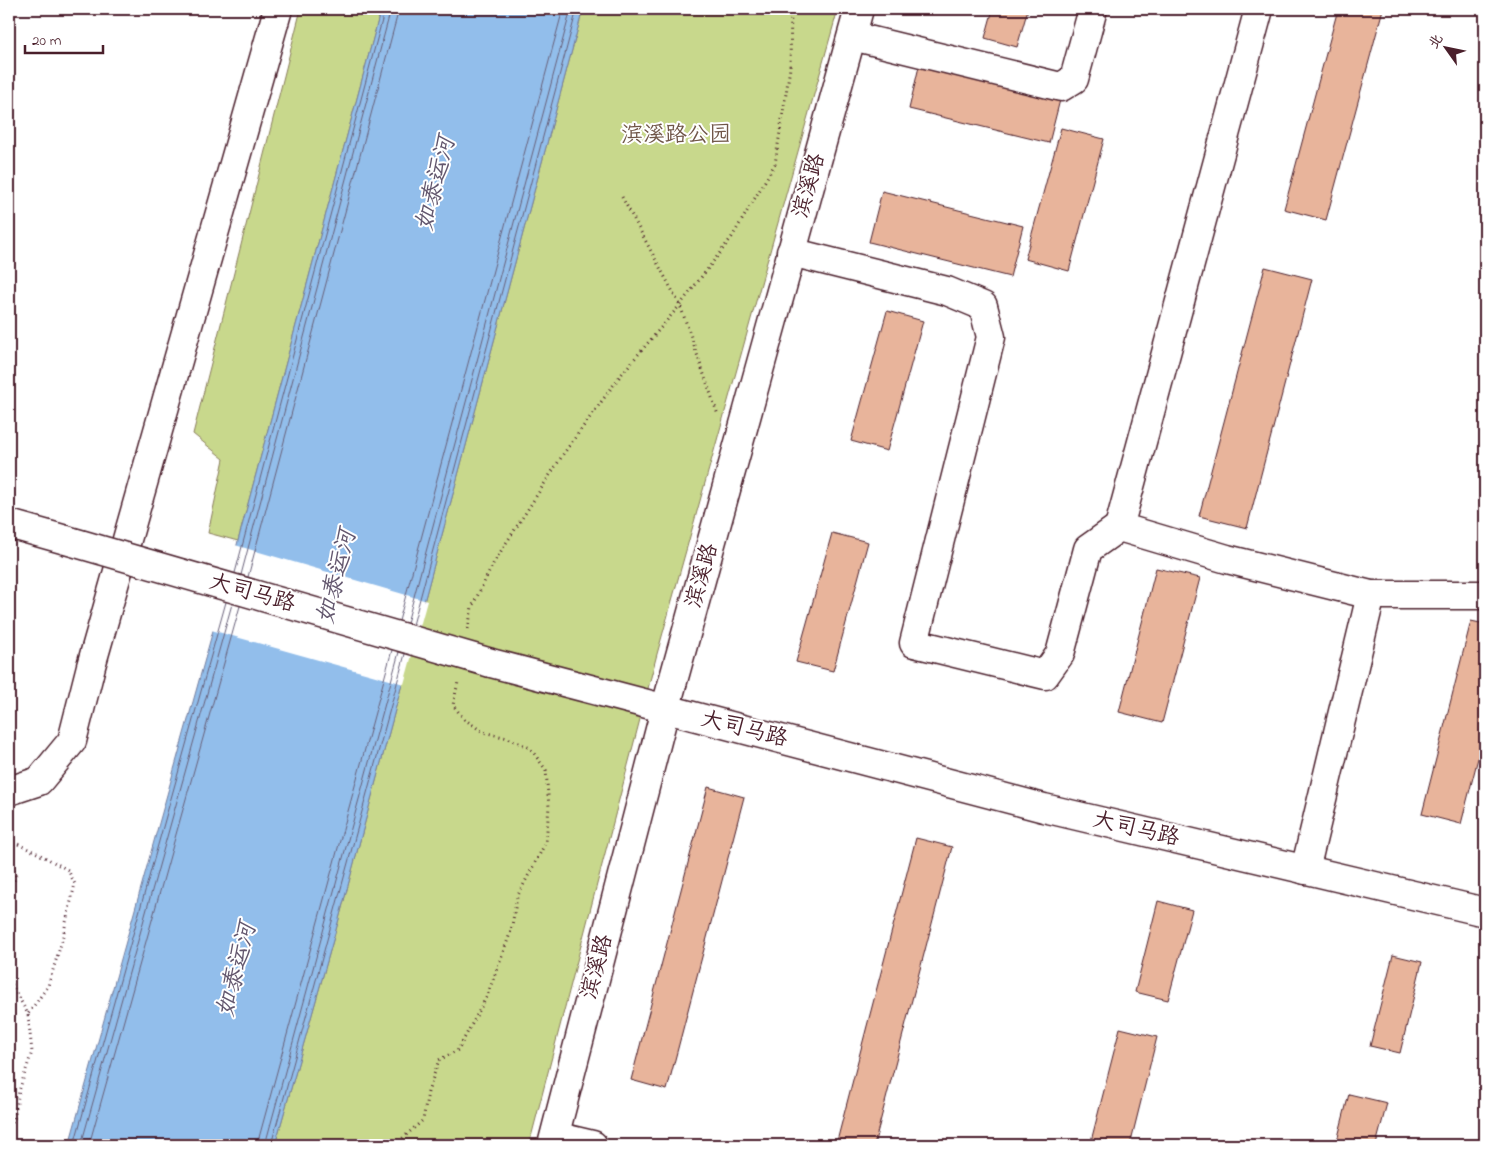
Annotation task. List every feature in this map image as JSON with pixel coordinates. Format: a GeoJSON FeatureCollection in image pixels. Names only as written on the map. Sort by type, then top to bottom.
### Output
{"type":"FeatureCollection","features":[{"type":"Feature","properties":{"kind":"street"},"geometry":{"type":"LineString","coordinates":[[9,791],[39,781],[72,741],[91,666],[278,9]]}},
{"type":"Feature","properties":{"kind":"street","name":"滨溪路"},"geometry":{"type":"LineString","coordinates":[[553,1140],[665,710],[860,9]]}},
{"type":"Feature","properties":{"kind":"street"},"geometry":{"type":"LineString","coordinates":[[852,36],[1061,86],[1074,79],[1093,9]]}},
{"type":"Feature","properties":{"kind":"street"},"geometry":{"type":"LineString","coordinates":[[791,252],[947,291],[983,306],[991,336],[914,643],[1045,675],[1060,654],[1088,549],[1119,527],[1258,9]]}},
{"type":"Feature","properties":{"kind":"street","name":"大司马路"},"geometry":{"type":"LineString","coordinates":[[9,524],[491,663],[665,710],[1044,808],[1485,912]]}},
{"type":"Feature","properties":{"kind":"street"},"geometry":{"type":"LineString","coordinates":[[1119,527],[1227,559],[1371,595],[1485,595]]}},
{"type":"Feature","properties":{"kind":"street"},"geometry":{"type":"LineString","coordinates":[[1306,870],[1371,595]]}},
{"type":"Feature","properties":{"kind":"street"},"geometry":{"type":"LineString","coordinates":[[553,1140],[593,1145]]}},
{"type":"Feature","properties":{"kind":"path"},"geometry":{"type":"LineString","coordinates":[[467,637],[472,607],[494,562],[564,453],[620,376],[680,305],[732,237],[775,164],[790,68],[791,9]]}},
{"type":"Feature","properties":{"kind":"path"},"geometry":{"type":"LineString","coordinates":[[622,197],[680,305],[719,416]]}},
{"type":"Feature","properties":{"kind":"path"},"geometry":{"type":"LineString","coordinates":[[395,1145],[423,1120],[428,1092],[439,1060],[458,1050],[487,996],[512,931],[517,897],[546,842],[549,807],[546,770],[530,748],[508,738],[483,732],[464,719],[454,705],[459,676]]}},
{"type":"Feature","properties":{"kind":"path"},"geometry":{"type":"LineString","coordinates":[[9,840],[68,870],[76,884],[48,986],[28,1014]]}},
{"type":"Feature","properties":{"kind":"path"},"geometry":{"type":"LineString","coordinates":[[9,856],[16,876],[9,890]]}},
{"type":"Feature","properties":{"kind":"path"},"geometry":{"type":"LineString","coordinates":[[9,980],[10,986],[28,1014],[32,1052],[20,1091],[14,1120],[9,1127]]}},
{"type":"Feature","properties":{"kind":"green space"},"geometry":{"type":"Polygon","coordinates":[[[301,9],[381,9],[238,541],[208,533],[224,459],[193,434],[301,9]]]}},
{"type":"Feature","properties":{"kind":"green space","name":"滨溪路公园"},"geometry":{"type":"Polygon","coordinates":[[[583,9],[838,9],[657,654],[529,1145],[275,1145],[339,919],[583,9]]]}},
{"type":"Feature","properties":{"kind":"water","name":"如泰运河"},"geometry":{"type":"Polygon","coordinates":[[[381,9],[583,9],[339,919],[275,1145],[69,1145],[238,541],[381,9]]]}},
{"type":"Feature","properties":{"kind":"pier"},"geometry":{"type":"Polygon","coordinates":[[[235,545],[427,601],[404,684],[211,630],[235,545]]]}},
{"type":"Feature","properties":{"kind":"building"},"geometry":{"type":"Polygon","coordinates":[[[993,9],[1028,9],[1017,47],[985,38],[993,9]]]}},
{"type":"Feature","properties":{"kind":"building"},"geometry":{"type":"Polygon","coordinates":[[[1338,9],[1383,9],[1326,220],[1284,209],[1338,9]]]}},
{"type":"Feature","properties":{"kind":"building"},"geometry":{"type":"Polygon","coordinates":[[[921,58],[1062,92],[1049,143],[909,109],[921,58]]]}},
{"type":"Feature","properties":{"kind":"building"},"geometry":{"type":"Polygon","coordinates":[[[1061,128],[1104,139],[1069,271],[1025,259],[1061,128]]]}},
{"type":"Feature","properties":{"kind":"building"},"geometry":{"type":"Polygon","coordinates":[[[882,191],[1023,226],[1010,277],[869,242],[882,191]]]}},
{"type":"Feature","properties":{"kind":"building"},"geometry":{"type":"Polygon","coordinates":[[[1265,267],[1312,279],[1247,528],[1199,516],[1265,267]]]}},
{"type":"Feature","properties":{"kind":"building"},"geometry":{"type":"Polygon","coordinates":[[[887,311],[923,321],[887,451],[851,441],[887,311]]]}},
{"type":"Feature","properties":{"kind":"building"},"geometry":{"type":"Polygon","coordinates":[[[832,533],[868,542],[833,671],[796,662],[832,533]]]}},
{"type":"Feature","properties":{"kind":"building"},"geometry":{"type":"Polygon","coordinates":[[[1156,568],[1200,578],[1162,723],[1119,712],[1156,568]]]}},
{"type":"Feature","properties":{"kind":"building"},"geometry":{"type":"Polygon","coordinates":[[[1471,621],[1485,624],[1485,731],[1461,824],[1422,814],[1471,621]]]}},
{"type":"Feature","properties":{"kind":"building"},"geometry":{"type":"Polygon","coordinates":[[[708,787],[744,797],[667,1090],[631,1080],[708,787]]]}},
{"type":"Feature","properties":{"kind":"building"},"geometry":{"type":"Polygon","coordinates":[[[916,838],[952,847],[874,1145],[836,1145],[916,838]]]}},
{"type":"Feature","properties":{"kind":"building"},"geometry":{"type":"Polygon","coordinates":[[[1158,901],[1192,910],[1168,1000],[1135,992],[1158,901]]]}},
{"type":"Feature","properties":{"kind":"building"},"geometry":{"type":"Polygon","coordinates":[[[1393,955],[1422,962],[1400,1053],[1370,1046],[1393,955]]]}},
{"type":"Feature","properties":{"kind":"building"},"geometry":{"type":"Polygon","coordinates":[[[1120,1028],[1157,1037],[1130,1145],[1090,1145],[1120,1028]]]}},
{"type":"Feature","properties":{"kind":"building"},"geometry":{"type":"Polygon","coordinates":[[[1349,1094],[1387,1103],[1376,1145],[1336,1145],[1349,1094]]]}}]}
